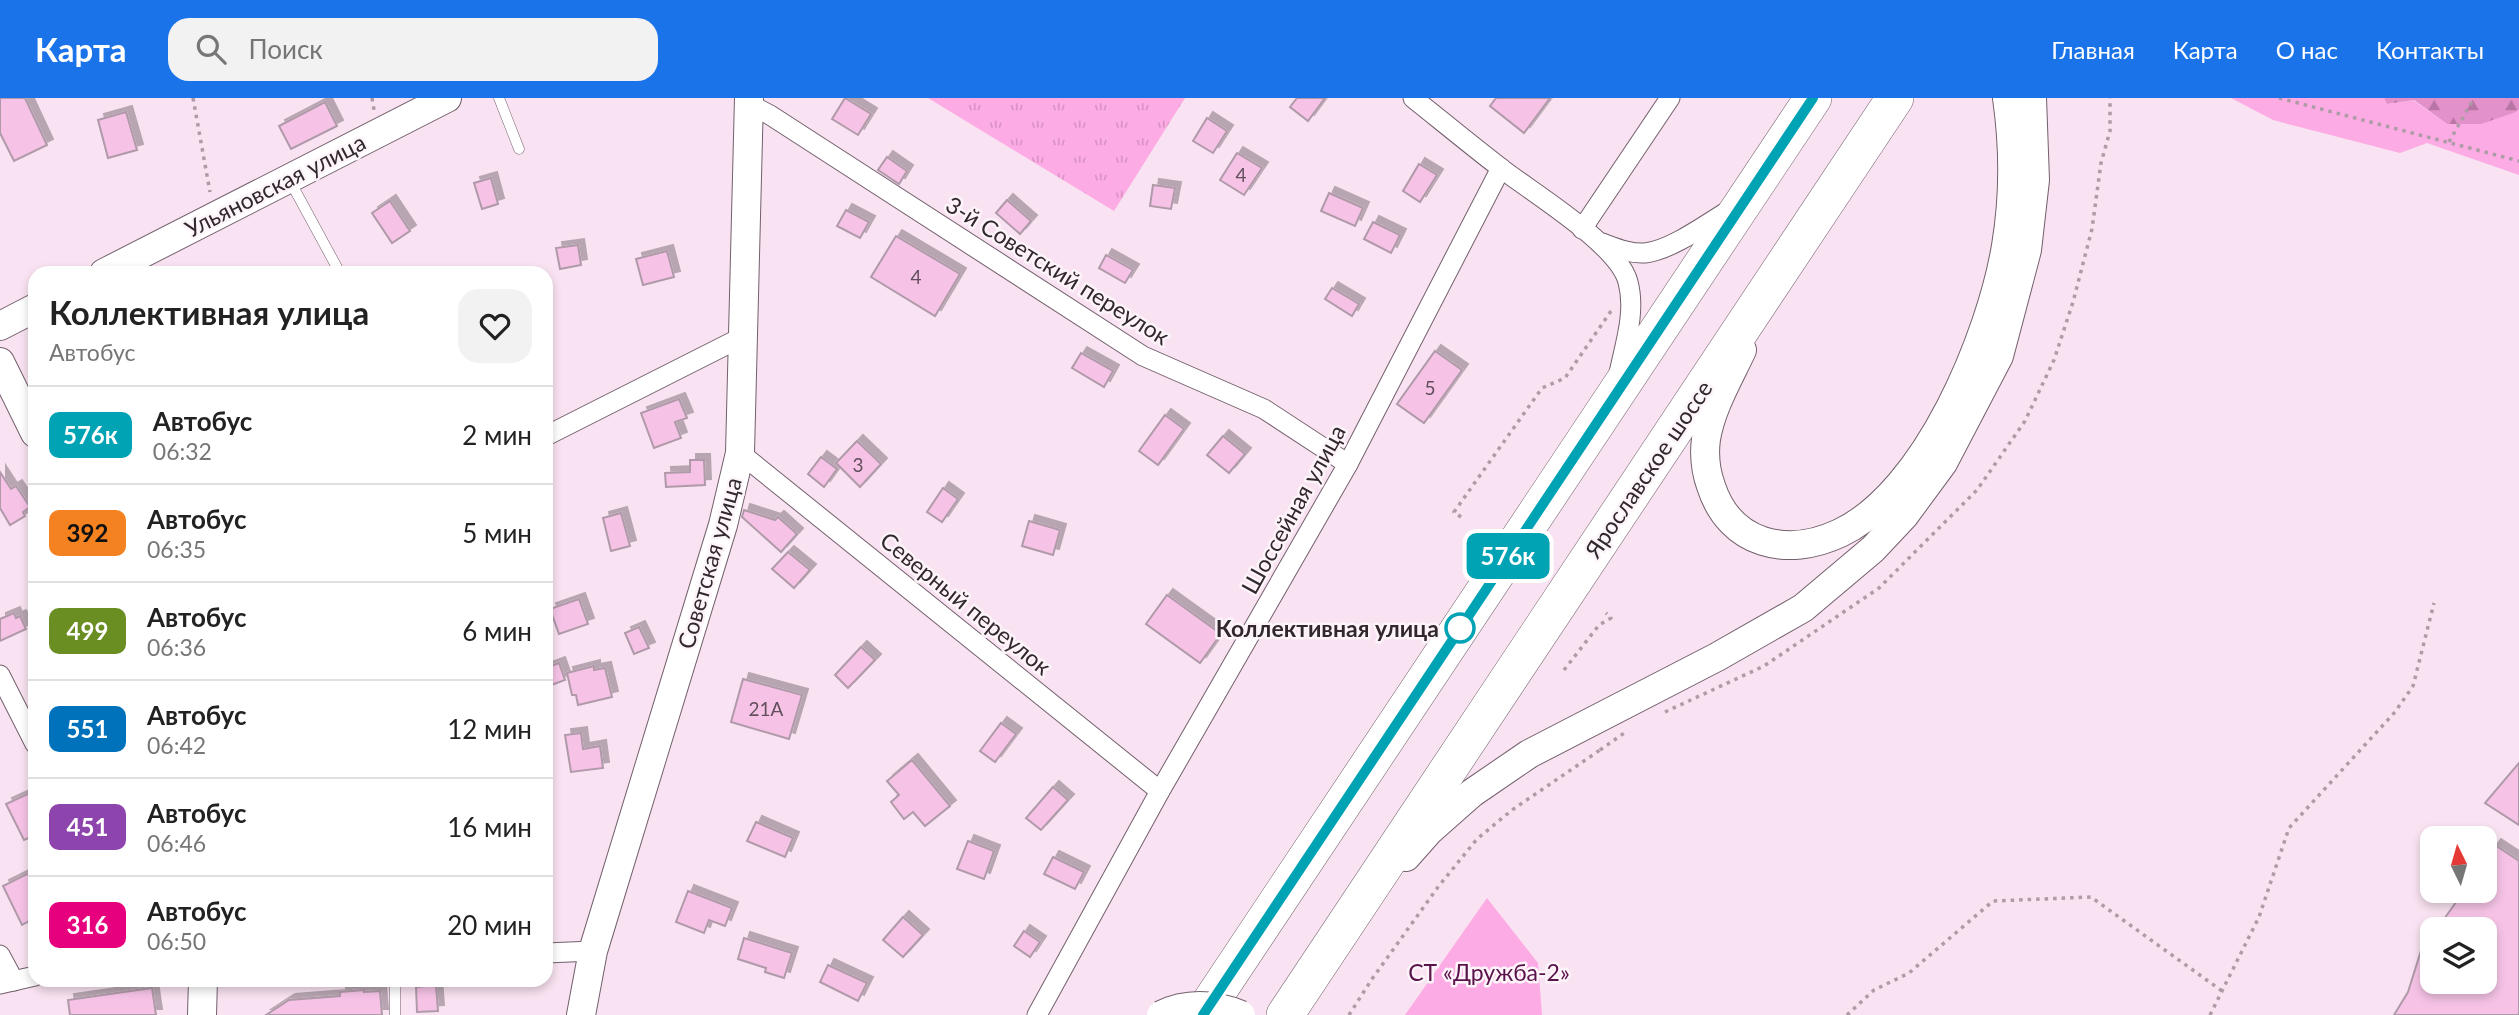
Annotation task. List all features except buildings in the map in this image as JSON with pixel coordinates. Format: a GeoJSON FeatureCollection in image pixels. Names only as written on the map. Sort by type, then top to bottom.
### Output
{"type":"FeatureCollection","features":[{"type":"Feature","properties":{"kind":"highway"},"geometry":{"type":"LineString","coordinates":[[1202,1015],[1813,98]]}},
{"type":"Feature","properties":{"kind":"highway","name":"Ярославское шоссе"},"geometry":{"type":"LineString","coordinates":[[1285,1015],[1895,98]]}},
{"type":"Feature","properties":{"kind":"main road","name":"Ульяновская улица"},"geometry":{"type":"LineString","coordinates":[[118,266],[447,98]]}},
{"type":"Feature","properties":{"kind":"main road"},"geometry":{"type":"LineString","coordinates":[[1336,938],[1429,831],[1472,793],[1529,754],[1717,657],[1803,608],[1873,549],[1904,516],[1943,463],[1999,356],[2026,250],[2035,180],[2026,112],[2007,98]]}},
{"type":"Feature","properties":{"kind":"main road","name":"Советская улица"},"geometry":{"type":"LineString","coordinates":[[580,1015],[593,951],[723,525],[740,453],[749,101]]}},
{"type":"Feature","properties":{"kind":"main road"},"geometry":{"type":"LineString","coordinates":[[1773,280],[1716,408],[1706,439],[1706,473],[1715,500],[1743,533],[1764,542],[1788,547],[1841,533],[1874,510],[1926,450],[1953,401],[1992,306],[2006,247],[2012,180],[2026,112]]}},
{"type":"Feature","properties":{"kind":"main road"},"geometry":{"type":"LineString","coordinates":[[0,326],[28,312]]}},
{"type":"Feature","properties":{"kind":"main road"},"geometry":{"type":"LineString","coordinates":[[0,362],[28,419]]}},
{"type":"Feature","properties":{"kind":"main road"},"geometry":{"type":"LineString","coordinates":[[202,1015],[203,987]]}},
{"type":"Feature","properties":{"kind":"main road"},"geometry":{"type":"LineString","coordinates":[[1161,1015],[1195,1004],[1226,1009],[1241,1015]]}},
{"type":"Feature","properties":{"kind":"street"},"geometry":{"type":"LineString","coordinates":[[1413,98],[1599,242],[1623,268],[1630,299],[1629,330],[1613,400]]}},
{"type":"Feature","properties":{"kind":"street"},"geometry":{"type":"LineString","coordinates":[[1582,229],[1670,98]]}},
{"type":"Feature","properties":{"kind":"street","name":"3-й Советский переулок"},"geometry":{"type":"LineString","coordinates":[[749,101],[1143,356],[1264,409],[1348,464]]}},
{"type":"Feature","properties":{"kind":"street","name":"Шоссейная улица"},"geometry":{"type":"LineString","coordinates":[[1037,1015],[1160,791],[1348,464],[1501,168]]}},
{"type":"Feature","properties":{"kind":"street"},"geometry":{"type":"LineString","coordinates":[[1599,242],[1626,252],[1644,253],[1663,249],[1744,202]]}},
{"type":"Feature","properties":{"kind":"street"},"geometry":{"type":"LineString","coordinates":[[553,432],[742,337]]}},
{"type":"Feature","properties":{"kind":"street","name":"Северный переулок"},"geometry":{"type":"LineString","coordinates":[[740,453],[1160,791]]}},
{"type":"Feature","properties":{"kind":"street"},"geometry":{"type":"LineString","coordinates":[[0,675],[28,730]]}},
{"type":"Feature","properties":{"kind":"street"},"geometry":{"type":"LineString","coordinates":[[553,953],[593,951]]}},
{"type":"Feature","properties":{"kind":"street"},"geometry":{"type":"LineString","coordinates":[[0,955],[7,982],[28,978]]}},
{"type":"Feature","properties":{"kind":"lane"},"geometry":{"type":"LineString","coordinates":[[499,98],[519,149]]}},
{"type":"Feature","properties":{"kind":"lane"},"geometry":{"type":"LineString","coordinates":[[288,178],[337,266]]}},
{"type":"Feature","properties":{"kind":"lane"},"geometry":{"type":"LineString","coordinates":[[395,987],[395,1015]]}},
{"type":"Feature","properties":{"kind":"path"},"geometry":{"type":"LineString","coordinates":[[193,98],[215,217]]}},
{"type":"Feature","properties":{"kind":"path"},"geometry":{"type":"LineString","coordinates":[[2279,98],[2519,161]]}},
{"type":"Feature","properties":{"kind":"path"},"geometry":{"type":"LineString","coordinates":[[2449,142],[2474,98]]}},
{"type":"Feature","properties":{"kind":"path"},"geometry":{"type":"LineString","coordinates":[[1461,517],[1454,512],[1542,388],[1565,378],[1615,305]]}},
{"type":"Feature","properties":{"kind":"path"},"geometry":{"type":"LineString","coordinates":[[2210,1015],[2259,917],[2289,828],[2395,712],[2413,686],[2434,603]]}},
{"type":"Feature","properties":{"kind":"path"},"geometry":{"type":"LineString","coordinates":[[1564,670],[1599,625],[1611,618],[1606,613]]}},
{"type":"Feature","properties":{"kind":"path"},"geometry":{"type":"LineString","coordinates":[[1349,1015],[1438,887],[1477,839],[1512,810],[1600,750],[1593,741]]}},
{"type":"Feature","properties":{"kind":"path"},"geometry":{"type":"LineString","coordinates":[[1847,1015],[1874,990],[1909,973],[1993,901],[2091,897],[2222,991]]}},
{"type":"Feature","properties":{"kind":"green space"},"geometry":{"type":"Polygon","coordinates":[[[928,98],[1185,98],[1114,211],[928,98]]]}},
{"type":"Feature","properties":{"kind":"green space"},"geometry":{"type":"Polygon","coordinates":[[[2231,98],[2384,98],[2388,104],[2413,100],[2447,124],[2516,112],[2519,109],[2519,175],[2427,143],[2400,153],[2273,120],[2231,98]]]}},
{"type":"Feature","properties":{"kind":"green space"},"geometry":{"type":"Polygon","coordinates":[[[2384,98],[2519,98],[2519,109],[2481,124],[2447,124],[2414,100],[2387,104],[2384,98]]]}},
{"type":"Feature","properties":{"kind":"green space","name":"СТ «Дружба-2»"},"geometry":{"type":"Polygon","coordinates":[[[1487,898],[1538,963],[1542,1015],[1405,1015],[1487,898]]]}},
{"type":"Feature","properties":{"kind":"bus line","name":"576к"},"geometry":{"type":"LineString","coordinates":[[1203,1015],[1813,98]]}},
{"type":"Feature","properties":{"kind":"place","name":"Коллективная улица"},"geometry":{"type":"Point","coordinates":[1460,628]}}]}
